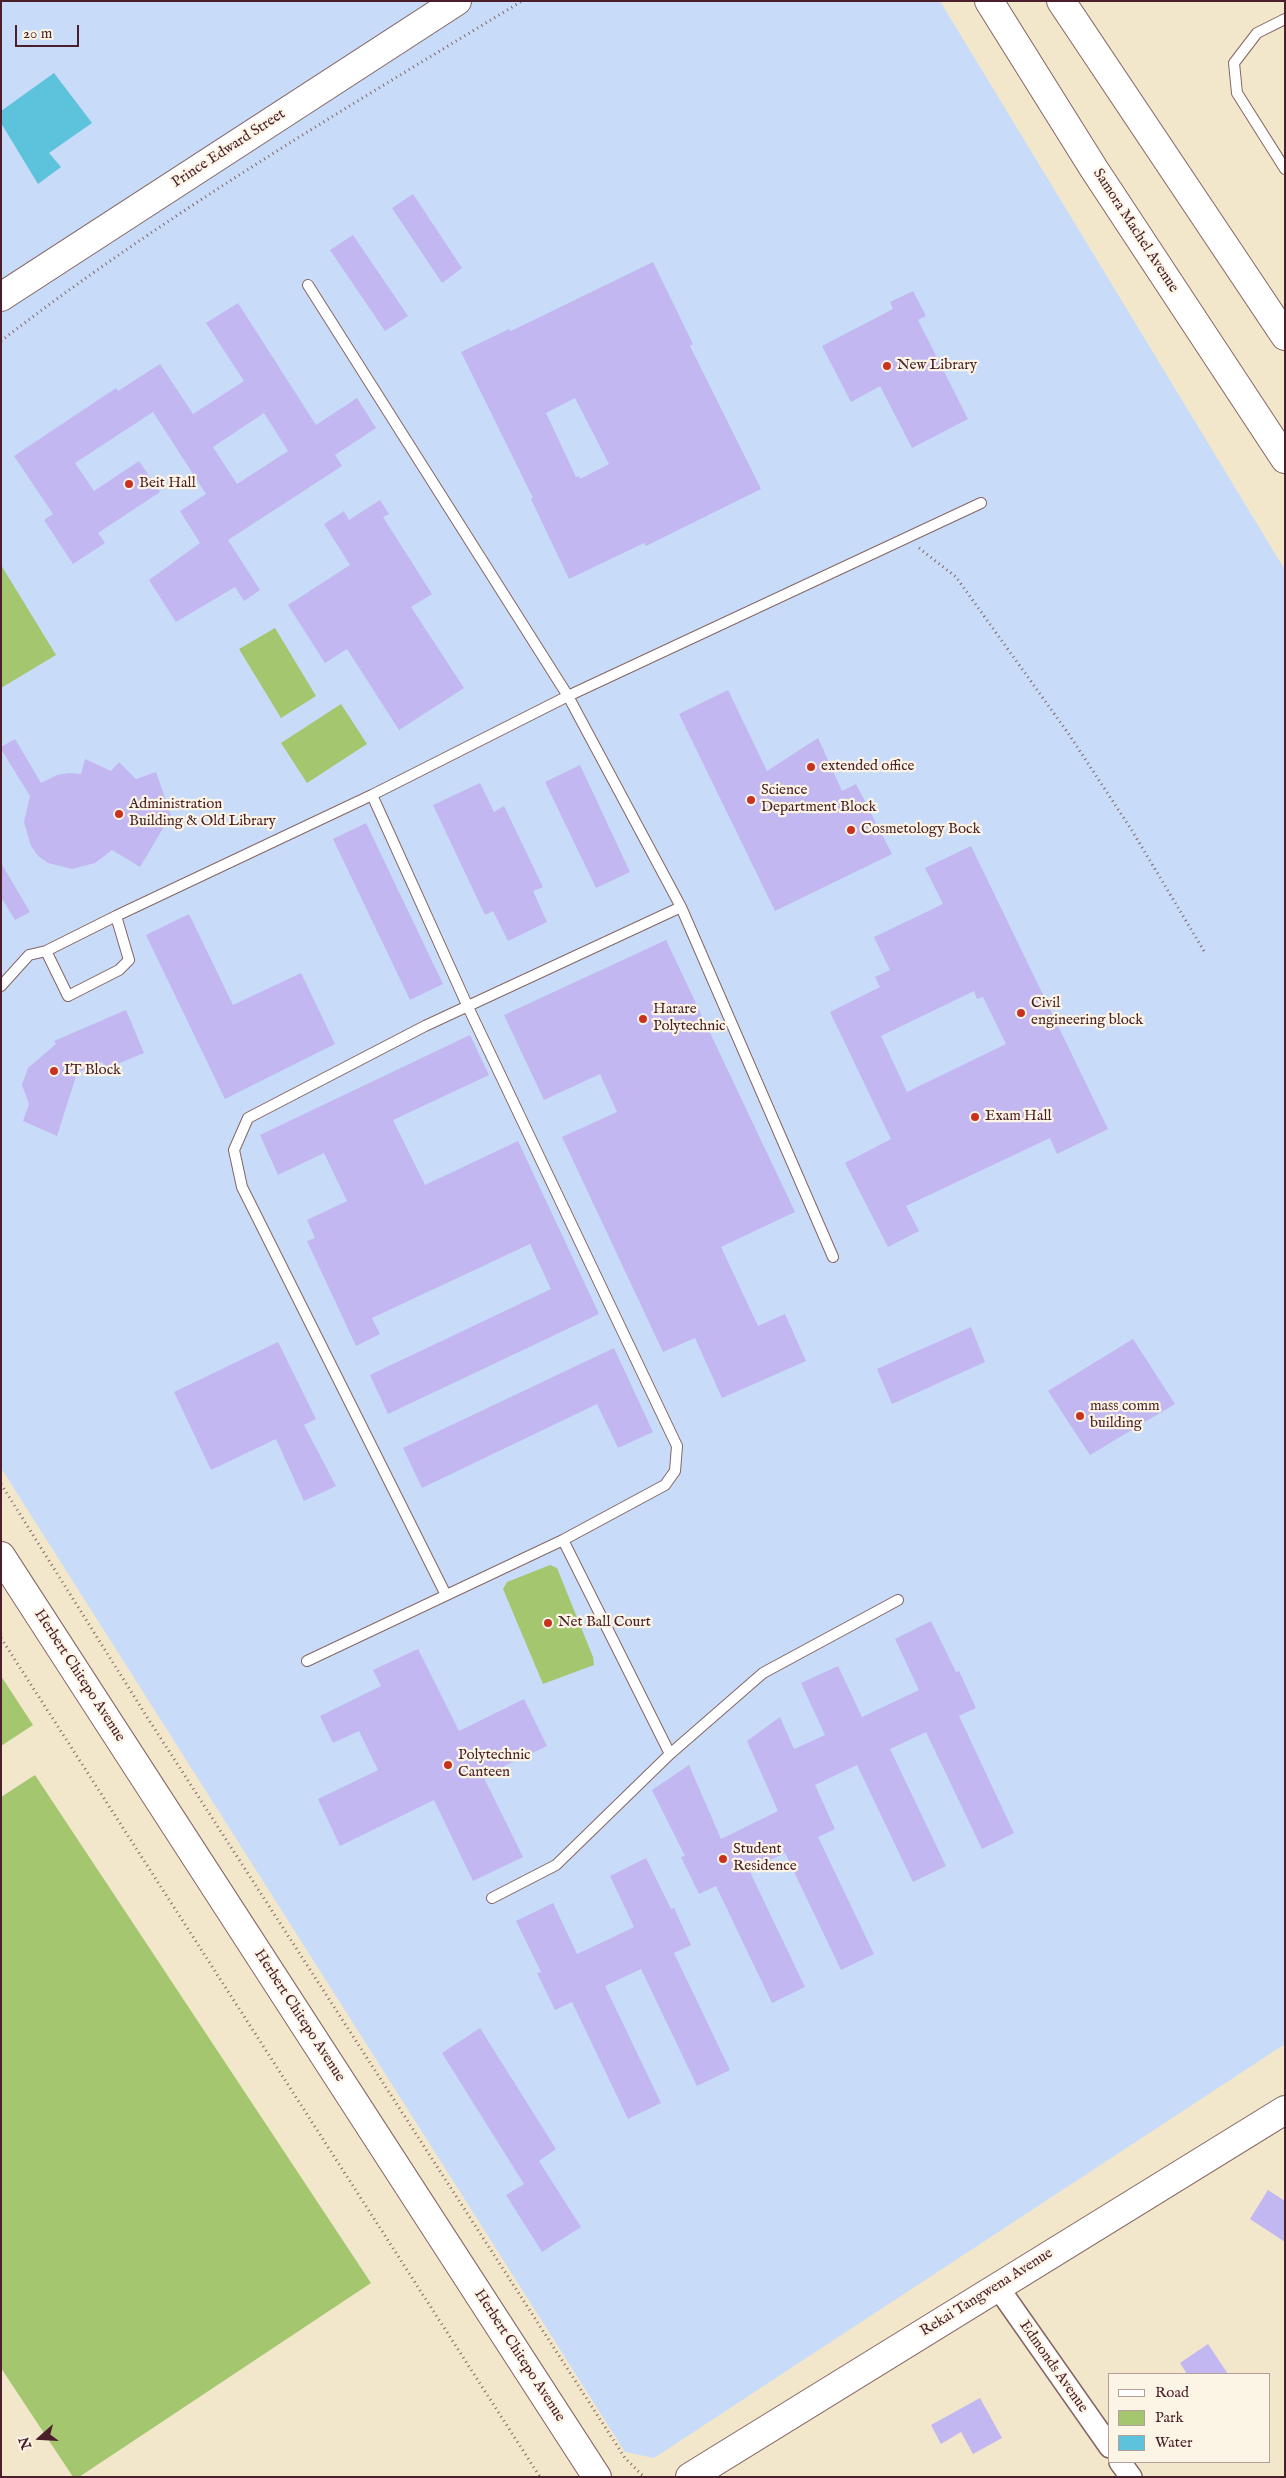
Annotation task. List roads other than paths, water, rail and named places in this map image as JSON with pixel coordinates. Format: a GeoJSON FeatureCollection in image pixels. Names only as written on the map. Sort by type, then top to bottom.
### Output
{"type":"FeatureCollection","features":[{"type":"Feature","properties":{"kind":"main road","name":"Prince Edward Street"},"geometry":{"type":"LineString","coordinates":[[1,297],[457,1]]}},
{"type":"Feature","properties":{"kind":"main road","name":"Samora Machel Avenue"},"geometry":{"type":"LineString","coordinates":[[989,1],[1094,168],[1285,459]]}},
{"type":"Feature","properties":{"kind":"main road"},"geometry":{"type":"LineString","coordinates":[[1061,1],[1285,336]]}},
{"type":"Feature","properties":{"kind":"main road","name":"Herbert Chitepo Avenue"},"geometry":{"type":"LineString","coordinates":[[1,1556],[597,2477]]}},
{"type":"Feature","properties":{"kind":"main road","name":"Rekai Tangwena Avenue"},"geometry":{"type":"LineString","coordinates":[[690,2477],[1285,2110]]}},
{"type":"Feature","properties":{"kind":"street","name":"Edmonds Avenue"},"geometry":{"type":"LineString","coordinates":[[997,2286],[1108,2444]]}},
{"type":"Feature","properties":{"kind":"street"},"geometry":{"type":"LineString","coordinates":[[1121,2463],[1131,2477]]}},
{"type":"Feature","properties":{"kind":"lane"},"geometry":{"type":"LineString","coordinates":[[1285,19],[1257,33],[1234,63],[1237,93],[1285,168]]}},
{"type":"Feature","properties":{"kind":"lane"},"geometry":{"type":"LineString","coordinates":[[308,285],[568,696],[681,908],[833,1257]]}},
{"type":"Feature","properties":{"kind":"lane"},"geometry":{"type":"LineString","coordinates":[[1,986],[29,955],[46,951],[372,794],[568,696],[981,503]]}},
{"type":"Feature","properties":{"kind":"lane"},"geometry":{"type":"LineString","coordinates":[[307,1662],[563,1540],[664,1486],[676,1471],[677,1446],[468,1007],[372,794]]}},
{"type":"Feature","properties":{"kind":"lane"},"geometry":{"type":"LineString","coordinates":[[446,1595],[242,1187],[234,1150],[248,1118],[425,1026],[681,908]]}},
{"type":"Feature","properties":{"kind":"lane"},"geometry":{"type":"LineString","coordinates":[[46,951],[68,996],[119,970],[129,960],[116,916]]}},
{"type":"Feature","properties":{"kind":"lane"},"geometry":{"type":"LineString","coordinates":[[563,1540],[670,1754]]}},
{"type":"Feature","properties":{"kind":"lane"},"geometry":{"type":"LineString","coordinates":[[492,1898],[556,1864],[670,1754],[763,1673],[898,1600]]}},
{"type":"Feature","properties":{"kind":"water"},"geometry":{"type":"Polygon","coordinates":[[[54,73],[92,123],[49,153],[61,167],[38,184],[1,123],[1,111],[54,73]]]}},
{"type":"Feature","properties":{"kind":"place","name":"New Library"},"geometry":{"type":"Point","coordinates":[887,366]}},
{"type":"Feature","properties":{"kind":"place","name":"Beit Hall"},"geometry":{"type":"Point","coordinates":[129,484]}},
{"type":"Feature","properties":{"kind":"place","name":"extended office"},"geometry":{"type":"Point","coordinates":[811,767]}},
{"type":"Feature","properties":{"kind":"place","name":"Science Department Block"},"geometry":{"type":"Point","coordinates":[751,800]}},
{"type":"Feature","properties":{"kind":"place","name":"Administration Building & Old Library"},"geometry":{"type":"Point","coordinates":[119,814]}},
{"type":"Feature","properties":{"kind":"place","name":"Cosmetology Bock"},"geometry":{"type":"Point","coordinates":[851,830]}},
{"type":"Feature","properties":{"kind":"place","name":"Civil engineering block"},"geometry":{"type":"Point","coordinates":[1021,1013]}},
{"type":"Feature","properties":{"kind":"place","name":"Harare Polytechnic"},"geometry":{"type":"Point","coordinates":[643,1019]}},
{"type":"Feature","properties":{"kind":"place","name":"IT Block"},"geometry":{"type":"Point","coordinates":[54,1071]}},
{"type":"Feature","properties":{"kind":"place","name":"Exam Hall"},"geometry":{"type":"Point","coordinates":[975,1117]}},
{"type":"Feature","properties":{"kind":"place","name":"mass comm building"},"geometry":{"type":"Point","coordinates":[1080,1416]}},
{"type":"Feature","properties":{"kind":"place","name":"Net Ball Court"},"geometry":{"type":"Point","coordinates":[548,1623]}},
{"type":"Feature","properties":{"kind":"place","name":"Polytechnic Canteen"},"geometry":{"type":"Point","coordinates":[448,1765]}},
{"type":"Feature","properties":{"kind":"place","name":"Student Residence"},"geometry":{"type":"Point","coordinates":[723,1859]}}]}
